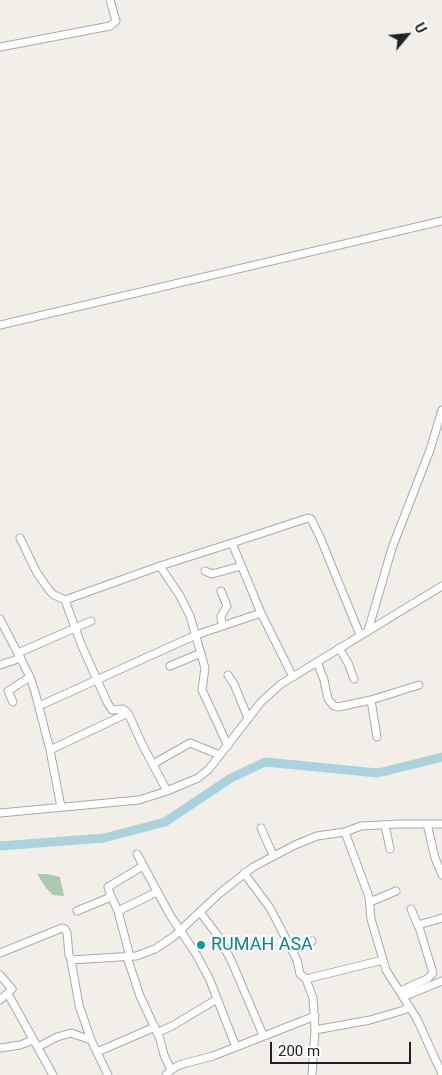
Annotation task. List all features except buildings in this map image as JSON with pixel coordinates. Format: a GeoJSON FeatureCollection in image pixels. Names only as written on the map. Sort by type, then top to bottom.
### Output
{"type":"FeatureCollection","features":[{"type":"Feature","properties":{"kind":"street"},"geometry":{"type":"LineString","coordinates":[[0,47],[110,26],[116,21],[110,0]]}},
{"type":"Feature","properties":{"kind":"street"},"geometry":{"type":"LineString","coordinates":[[0,325],[442,221]]}},
{"type":"Feature","properties":{"kind":"street"},"geometry":{"type":"LineString","coordinates":[[368,630],[392,548],[430,450],[442,410]]}},
{"type":"Feature","properties":{"kind":"street"},"geometry":{"type":"LineString","coordinates":[[20,538],[37,573],[49,590],[54,595],[65,600],[160,566],[308,518],[312,519],[360,635]]}},
{"type":"Feature","properties":{"kind":"street"},"geometry":{"type":"LineString","coordinates":[[232,543],[261,613],[292,677]]}},
{"type":"Feature","properties":{"kind":"street"},"geometry":{"type":"LineString","coordinates":[[160,566],[184,603],[196,634],[205,671],[202,690],[228,746]]}},
{"type":"Feature","properties":{"kind":"street"},"geometry":{"type":"LineString","coordinates":[[204,571],[212,574],[241,566]]}},
{"type":"Feature","properties":{"kind":"street"},"geometry":{"type":"LineString","coordinates":[[0,813],[139,800],[167,791],[204,773],[228,746],[248,718],[272,692],[292,677],[442,586]]}},
{"type":"Feature","properties":{"kind":"street"},"geometry":{"type":"LineString","coordinates":[[221,591],[227,606],[222,613],[222,625]]}},
{"type":"Feature","properties":{"kind":"street"},"geometry":{"type":"LineString","coordinates":[[65,600],[97,680],[112,710],[123,710],[128,713],[167,791]]}},
{"type":"Feature","properties":{"kind":"street"},"geometry":{"type":"LineString","coordinates":[[39,706],[196,634],[261,613]]}},
{"type":"Feature","properties":{"kind":"street"},"geometry":{"type":"LineString","coordinates":[[0,619],[30,677],[50,750],[61,808]]}},
{"type":"Feature","properties":{"kind":"street"},"geometry":{"type":"LineString","coordinates":[[0,665],[91,621]]}},
{"type":"Feature","properties":{"kind":"street"},"geometry":{"type":"LineString","coordinates":[[339,648],[348,663],[354,679]]}},
{"type":"Feature","properties":{"kind":"street"},"geometry":{"type":"LineString","coordinates":[[170,666],[201,654]]}},
{"type":"Feature","properties":{"kind":"street"},"geometry":{"type":"LineString","coordinates":[[317,662],[324,680],[328,699],[334,706],[338,707],[372,700],[420,685]]}},
{"type":"Feature","properties":{"kind":"street"},"geometry":{"type":"LineString","coordinates":[[228,674],[248,718]]}},
{"type":"Feature","properties":{"kind":"street"},"geometry":{"type":"LineString","coordinates":[[13,702],[8,691],[30,677]]}},
{"type":"Feature","properties":{"kind":"street"},"geometry":{"type":"LineString","coordinates":[[372,700],[377,737]]}},
{"type":"Feature","properties":{"kind":"street"},"geometry":{"type":"LineString","coordinates":[[50,750],[128,713]]}},
{"type":"Feature","properties":{"kind":"street"},"geometry":{"type":"LineString","coordinates":[[152,764],[190,743],[220,755]]}},
{"type":"Feature","properties":{"kind":"street"},"geometry":{"type":"LineString","coordinates":[[427,824],[435,858],[442,875]]}},
{"type":"Feature","properties":{"kind":"street"},"geometry":{"type":"LineString","coordinates":[[71,960],[129,957],[155,948],[179,931],[244,873],[295,844],[317,836],[345,832],[361,826],[442,824]]}},
{"type":"Feature","properties":{"kind":"street"},"geometry":{"type":"LineString","coordinates":[[385,825],[390,848]]}},
{"type":"Feature","properties":{"kind":"street"},"geometry":{"type":"LineString","coordinates":[[261,828],[273,855]]}},
{"type":"Feature","properties":{"kind":"street"},"geometry":{"type":"LineString","coordinates":[[345,832],[370,902],[371,919],[386,970],[423,1031],[442,1074]]}},
{"type":"Feature","properties":{"kind":"street"},"geometry":{"type":"LineString","coordinates":[[137,854],[179,931],[196,954],[209,978],[236,1046]]}},
{"type":"Feature","properties":{"kind":"street"},"geometry":{"type":"LineString","coordinates":[[144,866],[110,885],[108,889],[118,910],[140,996],[161,1042],[168,1072],[185,1063],[213,1056],[315,1016]]}},
{"type":"Feature","properties":{"kind":"street"},"geometry":{"type":"LineString","coordinates":[[244,873],[270,908],[293,950],[298,961],[300,974],[306,979],[314,998],[315,1030],[312,1075]]}},
{"type":"Feature","properties":{"kind":"street"},"geometry":{"type":"LineString","coordinates":[[370,902],[396,891]]}},
{"type":"Feature","properties":{"kind":"street"},"geometry":{"type":"LineString","coordinates":[[118,910],[157,892]]}},
{"type":"Feature","properties":{"kind":"street"},"geometry":{"type":"LineString","coordinates":[[78,911],[111,897]]}},
{"type":"Feature","properties":{"kind":"street"},"geometry":{"type":"LineString","coordinates":[[402,994],[434,973],[411,909]]}},
{"type":"Feature","properties":{"kind":"street"},"geometry":{"type":"LineString","coordinates":[[200,912],[218,936],[231,960],[263,1035]]}},
{"type":"Feature","properties":{"kind":"street"},"geometry":{"type":"LineString","coordinates":[[418,925],[442,918]]}},
{"type":"Feature","properties":{"kind":"street"},"geometry":{"type":"LineString","coordinates":[[0,953],[62,928],[65,929],[67,933],[68,955],[71,960],[79,1004],[90,1040],[108,1075]]}},
{"type":"Feature","properties":{"kind":"street"},"geometry":{"type":"LineString","coordinates":[[293,950],[312,941]]}},
{"type":"Feature","properties":{"kind":"street"},"geometry":{"type":"LineString","coordinates":[[306,979],[383,960]]}},
{"type":"Feature","properties":{"kind":"street"},"geometry":{"type":"LineString","coordinates":[[0,975],[11,987],[8,994],[0,1000]]}},
{"type":"Feature","properties":{"kind":"street"},"geometry":{"type":"LineString","coordinates":[[402,994],[442,981]]}},
{"type":"Feature","properties":{"kind":"street"},"geometry":{"type":"LineString","coordinates":[[8,994],[53,1075]]}},
{"type":"Feature","properties":{"kind":"street"},"geometry":{"type":"LineString","coordinates":[[97,1052],[172,1026],[217,999]]}},
{"type":"Feature","properties":{"kind":"street"},"geometry":{"type":"LineString","coordinates":[[315,1030],[370,1020],[394,1013],[409,1006]]}},
{"type":"Feature","properties":{"kind":"street"},"geometry":{"type":"LineString","coordinates":[[38,1047],[67,1034],[75,1034],[90,1040]]}},
{"type":"Feature","properties":{"kind":"street"},"geometry":{"type":"LineString","coordinates":[[0,1048],[20,1045],[33,1040]]}},
{"type":"Feature","properties":{"kind":"green space"},"geometry":{"type":"Polygon","coordinates":[[[37,874],[60,877],[64,896],[53,895],[37,874]]]}},
{"type":"Feature","properties":{"kind":"waterway"},"geometry":{"type":"LineString","coordinates":[[0,846],[104,838],[165,822],[231,778],[265,762],[378,773],[442,757]]}},
{"type":"Feature","properties":{"kind":"place","name":"RUMAH ASA"},"geometry":{"type":"Point","coordinates":[201,945]}}]}
